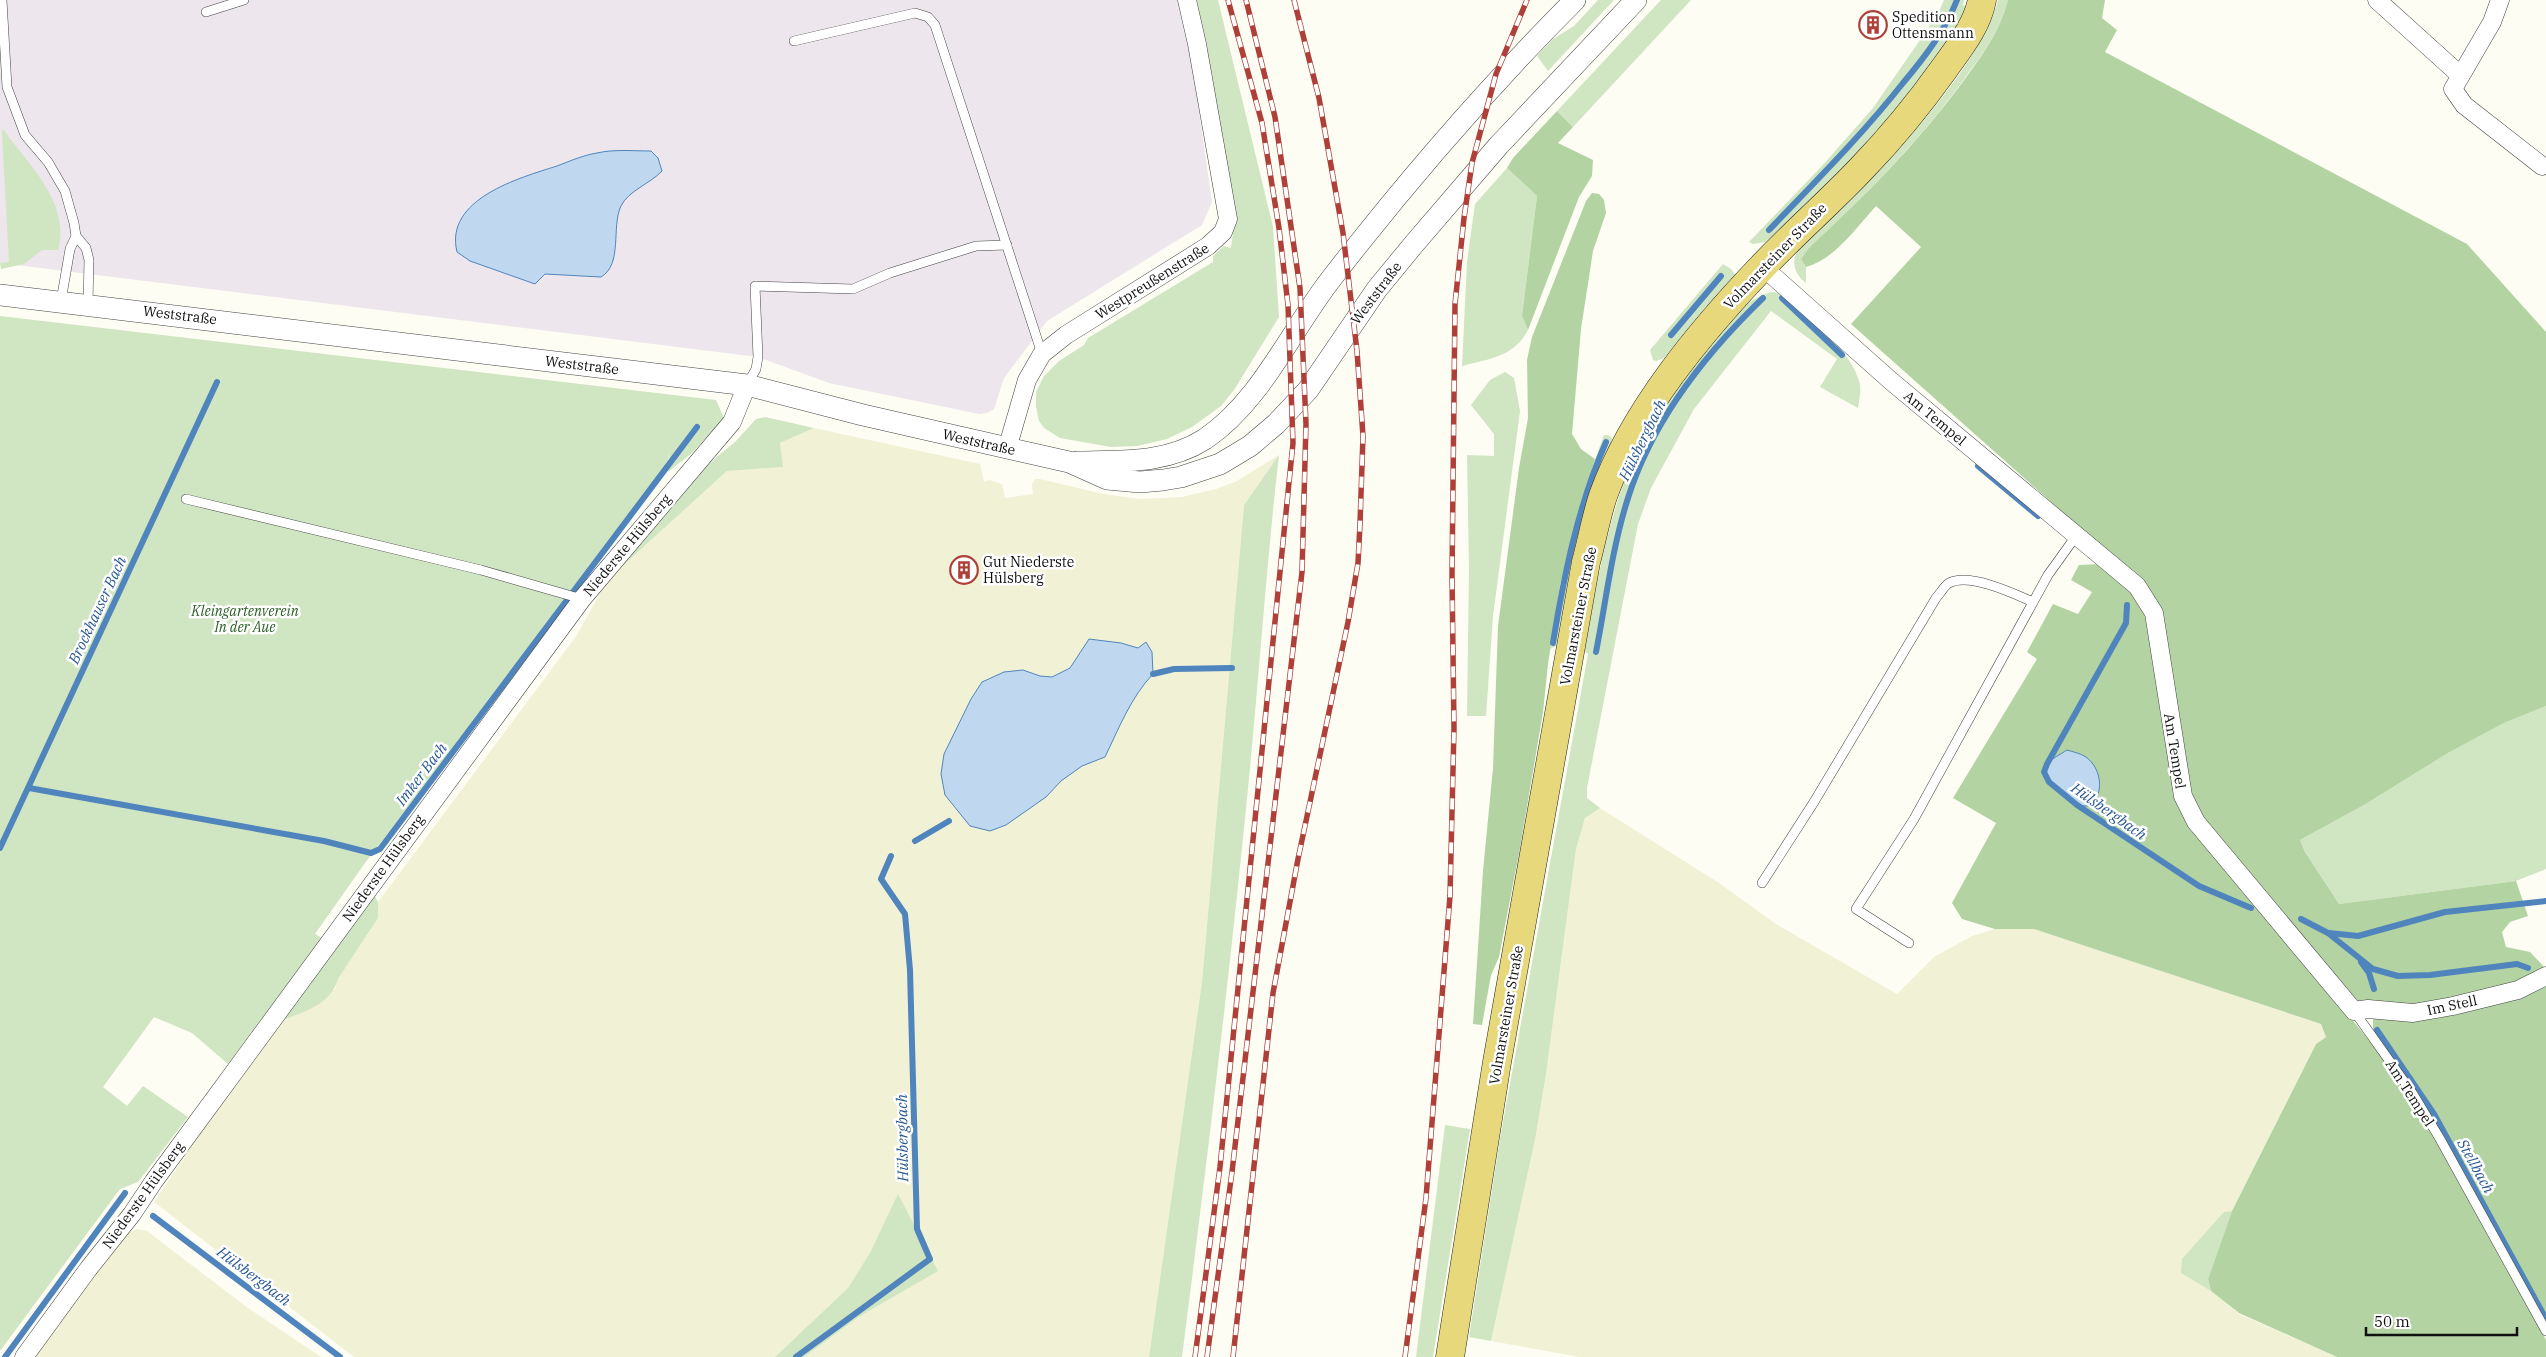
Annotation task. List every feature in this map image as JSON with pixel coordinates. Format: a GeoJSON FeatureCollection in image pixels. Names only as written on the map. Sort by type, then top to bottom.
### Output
{"type":"FeatureCollection","features":[{"type":"Feature","properties":{"kind":"main road","name":"Volmarsteiner Straße"},"geometry":{"type":"LineString","coordinates":[[1450,1357],[1497,1062],[1586,562],[1604,496],[1647,410],[1670,376],[1707,328],[1763,266],[1862,168],[1904,121],[1960,47],[1974,23],[1982,0]]}},
{"type":"Feature","properties":{"kind":"street","name":"Westpreußenstraße"},"geometry":{"type":"LineString","coordinates":[[1007,448],[1027,380],[1042,354],[1066,335],[1208,246],[1223,232],[1228,219],[1197,44],[1187,0]]}},
{"type":"Feature","properties":{"kind":"street","name":"Weststraße"},"geometry":{"type":"LineString","coordinates":[[1069,462],[1135,461],[1172,455],[1189,448],[1230,420],[1251,395],[1330,280],[1395,201],[1530,45],[1575,0]]}},
{"type":"Feature","properties":{"kind":"street","name":"Weststraße"},"geometry":{"type":"LineString","coordinates":[[0,295],[88,304],[747,386],[1069,462],[1106,478],[1148,482],[1200,471],[1220,464],[1250,446],[1276,424],[1308,390],[1377,289],[1414,244],[1499,145],[1636,0]]}},
{"type":"Feature","properties":{"kind":"street"},"geometry":{"type":"LineString","coordinates":[[2377,0],[2460,75]]}},
{"type":"Feature","properties":{"kind":"street"},"geometry":{"type":"LineString","coordinates":[[2500,0],[2492,22],[2453,89],[2464,105],[2542,166]]}},
{"type":"Feature","properties":{"kind":"street","name":"Am Tempel"},"geometry":{"type":"LineString","coordinates":[[1763,266],[1891,381],[2137,586],[2154,613],[2178,774],[2183,796],[2196,822],[2354,1011]]}},
{"type":"Feature","properties":{"kind":"street","name":"Niederste Hülsberg"},"geometry":{"type":"LineString","coordinates":[[24,1357],[89,1268],[132,1214],[154,1180],[578,598],[732,422],[747,386]]}},
{"type":"Feature","properties":{"kind":"street","name":"Im Stell"},"geometry":{"type":"LineString","coordinates":[[2354,1011],[2368,1009],[2413,1013],[2453,1006],[2518,990],[2546,976]]}},
{"type":"Feature","properties":{"kind":"lane"},"geometry":{"type":"LineString","coordinates":[[2,0],[7,87],[25,135],[48,162],[65,191],[76,236],[86,248],[89,260],[88,304]]}},
{"type":"Feature","properties":{"kind":"lane"},"geometry":{"type":"LineString","coordinates":[[206,12],[244,0]]}},
{"type":"Feature","properties":{"kind":"lane"},"geometry":{"type":"LineString","coordinates":[[794,41],[914,13],[928,17],[935,25],[1042,354]]}},
{"type":"Feature","properties":{"kind":"lane"},"geometry":{"type":"LineString","coordinates":[[61,301],[70,249],[76,236]]}},
{"type":"Feature","properties":{"kind":"lane"},"geometry":{"type":"LineString","coordinates":[[747,386],[756,368],[758,357],[755,286],[853,289],[890,273],[976,246],[1007,245]]}},
{"type":"Feature","properties":{"kind":"lane"},"geometry":{"type":"LineString","coordinates":[[186,499],[481,570],[578,598]]}},
{"type":"Feature","properties":{"kind":"lane"},"geometry":{"type":"LineString","coordinates":[[1909,943],[1856,909],[1914,818],[2048,576],[2076,536]]}},
{"type":"Feature","properties":{"kind":"lane"},"geometry":{"type":"LineString","coordinates":[[1762,883],[1814,802],[1936,598],[1949,583],[1965,580],[1998,587],[2033,602]]}},
{"type":"Feature","properties":{"kind":"lane","name":"Am Tempel"},"geometry":{"type":"LineString","coordinates":[[2354,1011],[2413,1094],[2440,1139],[2546,1331]]}},
{"type":"Feature","properties":{"kind":"shaded area"},"geometry":{"type":"Polygon","coordinates":[[[0,0],[1183,0],[1212,202],[1202,225],[1047,321],[1004,378],[994,409],[987,413],[979,414],[829,383],[758,357],[0,263],[0,0]]]}},
{"type":"Feature","properties":{"kind":"green space"},"geometry":{"type":"Polygon","coordinates":[[[1193,0],[1218,0],[1273,227],[1279,317],[1234,390],[1221,406],[1192,427],[1167,439],[1137,446],[1111,447],[1060,438],[1044,428],[1039,421],[1036,407],[1036,392],[1044,376],[1059,361],[1084,345],[1088,338],[1213,262],[1213,256],[1224,246],[1231,248],[1234,225],[1212,74],[1193,0]]]}},
{"type":"Feature","properties":{"kind":"green space"},"geometry":{"type":"Polygon","coordinates":[[[1598,0],[1614,0],[1548,71],[1537,56],[1553,39],[1574,26],[1598,0]]]}},
{"type":"Feature","properties":{"kind":"green space"},"geometry":{"type":"Polygon","coordinates":[[[1661,0],[1691,0],[1573,127],[1557,111],[1661,0]]]}},
{"type":"Feature","properties":{"kind":"green space"},"geometry":{"type":"Polygon","coordinates":[[[1944,0],[1964,0],[1963,6],[1967,5],[1958,25],[1937,57],[1901,104],[1849,161],[1783,227],[1765,242],[1753,244],[1749,242],[1822,166],[1873,108],[1938,14],[1944,0]]]}},
{"type":"Feature","properties":{"kind":"green space"},"geometry":{"type":"Polygon","coordinates":[[[1998,0],[2008,0],[2005,12],[1995,33],[1976,63],[1944,106],[1905,152],[1801,259],[1806,267],[1806,283],[1798,274],[1794,262],[1799,249],[1845,206],[1910,137],[1933,109],[1974,52],[1989,25],[1998,0]]]}},
{"type":"Feature","properties":{"kind":"green space"},"geometry":{"type":"Polygon","coordinates":[[[2008,0],[2105,0],[2102,18],[2117,30],[2105,52],[2467,244],[2546,332],[2546,706],[2504,723],[2448,753],[2364,805],[2300,840],[2305,852],[2339,904],[2516,881],[2528,916],[2510,922],[2502,932],[2506,947],[2530,952],[2546,969],[2516,986],[2414,1009],[2360,1002],[2347,992],[2204,823],[2189,796],[2157,604],[2150,590],[1851,324],[1921,247],[1876,206],[1836,250],[1817,263],[1806,267],[1801,259],[1809,248],[1908,149],[1945,106],[1989,44],[2005,12],[2008,0]]]}},
{"type":"Feature","properties":{"kind":"green space"},"geometry":{"type":"Polygon","coordinates":[[[1557,111],[1573,127],[1558,143],[1593,160],[1592,176],[1579,197],[1528,330],[1522,316],[1537,196],[1507,168],[1513,158],[1557,111]]]}},
{"type":"Feature","properties":{"kind":"green space"},"geometry":{"type":"Polygon","coordinates":[[[3,129],[45,185],[53,200],[60,232],[58,250],[42,250],[24,264],[1,269],[0,263],[9,262],[3,129]]]}},
{"type":"Feature","properties":{"kind":"green space"},"geometry":{"type":"Polygon","coordinates":[[[1507,168],[1537,196],[1522,316],[1528,330],[1516,346],[1500,356],[1462,366],[1467,262],[1475,204],[1507,168]]]}},
{"type":"Feature","properties":{"kind":"green space"},"geometry":{"type":"Polygon","coordinates":[[[1592,193],[1599,194],[1604,200],[1606,213],[1593,251],[1581,329],[1572,434],[1581,449],[1595,459],[1560,585],[1543,712],[1499,957],[1491,975],[1482,1025],[1473,1024],[1483,871],[1493,768],[1498,626],[1519,468],[1528,418],[1527,360],[1532,337],[1586,201],[1592,193]]]}},
{"type":"Feature","properties":{"kind":"green space"},"geometry":{"type":"Polygon","coordinates":[[[1723,264],[1731,269],[1736,276],[1703,310],[1664,358],[1656,361],[1653,360],[1650,350],[1723,264]]]}},
{"type":"Feature","properties":{"kind":"green space"},"geometry":{"type":"Polygon","coordinates":[[[1773,292],[1783,294],[1817,324],[1849,359],[1860,385],[1858,408],[1820,387],[1837,359],[1771,311],[1694,409],[1651,488],[1638,524],[1587,788],[1587,798],[1600,808],[1585,818],[1576,849],[1546,1074],[1535,1140],[1491,1341],[1469,1337],[1500,1139],[1588,654],[1584,651],[1610,525],[1631,465],[1652,426],[1675,390],[1728,324],[1748,303],[1764,294],[1773,292]]]}},
{"type":"Feature","properties":{"kind":"green space","name":"Kleingartenverein In der Aue"},"geometry":{"type":"Polygon","coordinates":[[[0,316],[716,400],[724,418],[692,453],[668,472],[669,450],[667,471],[365,863],[315,934],[322,938],[228,1064],[192,1033],[154,1017],[103,1087],[127,1106],[143,1086],[188,1117],[138,1182],[120,1189],[0,1351],[0,316]]]}},
{"type":"Feature","properties":{"kind":"green space"},"geometry":{"type":"Polygon","coordinates":[[[1505,372],[1514,378],[1520,411],[1493,616],[1486,716],[1467,716],[1469,568],[1467,455],[1494,456],[1494,434],[1471,405],[1490,380],[1505,372]]]}},
{"type":"Feature","properties":{"kind":"green space"},"geometry":{"type":"Polygon","coordinates":[[[765,417],[814,428],[780,443],[783,467],[727,471],[607,580],[700,471],[736,441],[756,419],[765,417]]]}},
{"type":"Feature","properties":{"kind":"green space"},"geometry":{"type":"Polygon","coordinates":[[[814,428],[980,464],[984,482],[990,480],[1002,484],[1005,498],[1033,494],[1032,484],[1035,479],[1103,494],[1140,499],[1182,497],[1216,489],[1235,482],[1279,455],[1244,505],[1202,982],[1149,1357],[804,1357],[860,1316],[871,1251],[848,1288],[775,1357],[354,1357],[154,1202],[275,1023],[335,989],[338,979],[378,918],[378,902],[577,635],[607,580],[727,471],[782,467],[780,443],[814,428]]]}},
{"type":"Feature","properties":{"kind":"green space"},"geometry":{"type":"Polygon","coordinates":[[[1604,435],[1612,438],[1610,446],[1593,492],[1588,499],[1572,559],[1556,646],[1550,649],[1559,594],[1571,540],[1586,487],[1604,435]]]}},
{"type":"Feature","properties":{"kind":"green space"},"geometry":{"type":"Polygon","coordinates":[[[1279,455],[1235,916],[1182,1357],[1149,1357],[1202,982],[1244,505],[1279,455]]]}},
{"type":"Feature","properties":{"kind":"green space"},"geometry":{"type":"Polygon","coordinates":[[[2101,564],[2132,589],[2146,610],[2175,782],[2402,1086],[2454,1168],[2546,1340],[2546,1357],[2337,1357],[2239,1313],[2211,1291],[2208,1279],[2232,1211],[2316,1044],[2326,1037],[2321,1024],[2034,929],[1995,929],[1962,919],[1952,903],[1996,823],[1953,798],[2037,659],[2027,652],[2053,604],[2078,614],[2092,592],[2071,580],[2079,565],[2101,564]]]}},
{"type":"Feature","properties":{"kind":"green space"},"geometry":{"type":"Polygon","coordinates":[[[2546,706],[2546,869],[2516,881],[2339,904],[2305,852],[2300,840],[2364,805],[2448,753],[2504,723],[2546,706]]]}},
{"type":"Feature","properties":{"kind":"green space"},"geometry":{"type":"Polygon","coordinates":[[[1600,808],[1719,883],[1776,924],[1897,994],[1934,957],[1972,936],[1995,929],[2034,929],[2321,1024],[2326,1037],[2316,1044],[2232,1211],[2224,1212],[2181,1273],[2211,1291],[2239,1314],[2337,1357],[1579,1357],[1491,1341],[1535,1140],[1546,1074],[1576,849],[1585,818],[1600,808]]]}},
{"type":"Feature","properties":{"kind":"green space"},"geometry":{"type":"Polygon","coordinates":[[[372,891],[378,902],[378,918],[338,979],[334,989],[321,1003],[275,1023],[372,891]]]}},
{"type":"Feature","properties":{"kind":"green space"},"geometry":{"type":"Polygon","coordinates":[[[2546,985],[2546,1324],[2431,1115],[2373,1030],[2373,1017],[2546,985]]]}},
{"type":"Feature","properties":{"kind":"green space"},"geometry":{"type":"Polygon","coordinates":[[[1445,1125],[1470,1129],[1433,1357],[1416,1357],[1445,1125]]]}},
{"type":"Feature","properties":{"kind":"green space"},"geometry":{"type":"Polygon","coordinates":[[[898,1194],[938,1271],[860,1316],[804,1357],[775,1357],[848,1288],[871,1251],[898,1194]]]}},
{"type":"Feature","properties":{"kind":"green space"},"geometry":{"type":"Polygon","coordinates":[[[2232,1211],[2208,1279],[2211,1291],[2181,1273],[2182,1259],[2224,1212],[2232,1211]]]}},
{"type":"Feature","properties":{"kind":"green space"},"geometry":{"type":"Polygon","coordinates":[[[137,1229],[147,1231],[248,1308],[321,1357],[35,1357],[124,1234],[137,1229]]]}},
{"type":"Feature","properties":{"kind":"water"},"geometry":{"type":"Polygon","coordinates":[[[617,151],[651,151],[658,158],[662,171],[634,191],[621,206],[618,215],[612,263],[608,271],[601,277],[545,274],[535,284],[470,261],[457,252],[456,234],[462,218],[473,205],[505,185],[592,154],[617,151]]]}},
{"type":"Feature","properties":{"kind":"water"},"geometry":{"type":"Polygon","coordinates":[[[1089,639],[1121,643],[1138,648],[1146,642],[1152,652],[1153,674],[1132,703],[1105,757],[1082,766],[1061,781],[1046,797],[1006,825],[990,831],[970,826],[945,795],[941,774],[944,754],[971,699],[982,682],[1004,672],[1023,670],[1040,676],[1052,677],[1070,668],[1089,639]]]}},
{"type":"Feature","properties":{"kind":"water"},"geometry":{"type":"Polygon","coordinates":[[[2067,750],[2086,757],[2098,774],[2098,795],[2091,806],[2079,805],[2068,799],[2055,788],[2046,775],[2045,769],[2047,764],[2067,750]]]}},
{"type":"Feature","properties":{"kind":"waterway"},"geometry":{"type":"LineString","coordinates":[[1769,230],[1838,158],[1919,64],[1946,23],[1957,0]]}},
{"type":"Feature","properties":{"kind":"waterway"},"geometry":{"type":"LineString","coordinates":[[1671,335],[1721,276]]}},
{"type":"Feature","properties":{"kind":"waterway","name":"Hülsbergbach"},"geometry":{"type":"LineString","coordinates":[[1596,652],[1613,555],[1622,517],[1638,470],[1651,442],[1683,390],[1701,366],[1763,298]]}},
{"type":"Feature","properties":{"kind":"waterway","name":"Hülsbergbach"},"geometry":{"type":"LineString","coordinates":[[1782,298],[1842,355]]}},
{"type":"Feature","properties":{"kind":"waterway","name":"Brockhauser Bach"},"geometry":{"type":"LineString","coordinates":[[0,848],[217,382]]}},
{"type":"Feature","properties":{"kind":"waterway","name":"Imker Bach"},"geometry":{"type":"LineString","coordinates":[[29,788],[324,841],[371,853],[380,849],[697,427]]}},
{"type":"Feature","properties":{"kind":"waterway"},"geometry":{"type":"LineString","coordinates":[[1553,643],[1573,541],[1587,491],[1606,442]]}},
{"type":"Feature","properties":{"kind":"waterway","name":"Hülsbergbach"},"geometry":{"type":"LineString","coordinates":[[1978,466],[2038,516]]}},
{"type":"Feature","properties":{"kind":"waterway","name":"Hülsbergbach"},"geometry":{"type":"LineString","coordinates":[[2127,605],[2126,623],[2044,772],[2049,782],[2077,805],[2199,886],[2251,908]]}},
{"type":"Feature","properties":{"kind":"waterway","name":"Hülsbergbach"},"geometry":{"type":"LineString","coordinates":[[1153,674],[1174,669],[1232,668]]}},
{"type":"Feature","properties":{"kind":"waterway","name":"Hülsbergbach"},"geometry":{"type":"LineString","coordinates":[[915,841],[949,821]]}},
{"type":"Feature","properties":{"kind":"waterway","name":"Hülsbergbach"},"geometry":{"type":"LineString","coordinates":[[796,1357],[930,1259],[917,1229],[910,970],[905,914],[881,879],[891,856]]}},
{"type":"Feature","properties":{"kind":"waterway"},"geometry":{"type":"LineString","coordinates":[[2329,933],[2358,936],[2445,912],[2546,901]]}},
{"type":"Feature","properties":{"kind":"waterway","name":"Hülsbergbach"},"geometry":{"type":"LineString","coordinates":[[2301,919],[2328,933],[2373,969],[2398,976],[2430,975],[2517,964],[2528,968]]}},
{"type":"Feature","properties":{"kind":"waterway","name":"Stellbach"},"geometry":{"type":"LineString","coordinates":[[2361,962],[2369,973],[2374,989]]}},
{"type":"Feature","properties":{"kind":"waterway","name":"Stellbach"},"geometry":{"type":"LineString","coordinates":[[2377,1030],[2434,1114],[2546,1319]]}},
{"type":"Feature","properties":{"kind":"waterway","name":"Hülsbergbach"},"geometry":{"type":"LineString","coordinates":[[5,1357],[125,1193]]}},
{"type":"Feature","properties":{"kind":"waterway","name":"Hülsbergbach"},"geometry":{"type":"LineString","coordinates":[[153,1216],[340,1357]]}},
{"type":"Feature","properties":{"kind":"railway"},"geometry":{"type":"LineString","coordinates":[[1195,1357],[1220,1167],[1293,443],[1288,305],[1279,228],[1262,123],[1228,0]]}},
{"type":"Feature","properties":{"kind":"railway"},"geometry":{"type":"LineString","coordinates":[[1207,1357],[1232,1172],[1302,572],[1306,424],[1300,288],[1275,117],[1246,0]]}},
{"type":"Feature","properties":{"kind":"railway"},"geometry":{"type":"LineString","coordinates":[[1233,1357],[1273,993],[1298,859],[1348,622],[1358,563],[1360,524],[1363,436],[1357,351],[1343,233],[1319,98],[1294,0]]}},
{"type":"Feature","properties":{"kind":"railway"},"geometry":{"type":"LineString","coordinates":[[1405,1357],[1426,1198],[1450,896],[1454,728],[1452,576],[1455,304],[1472,163],[1496,74],[1527,0]]}},
{"type":"Feature","properties":{"kind":"place","name":"Spedition Ottensmann"},"geometry":{"type":"Point","coordinates":[1873,25]}},
{"type":"Feature","properties":{"kind":"place","name":"Gut Niederste Hülsberg"},"geometry":{"type":"Point","coordinates":[964,570]}}]}
